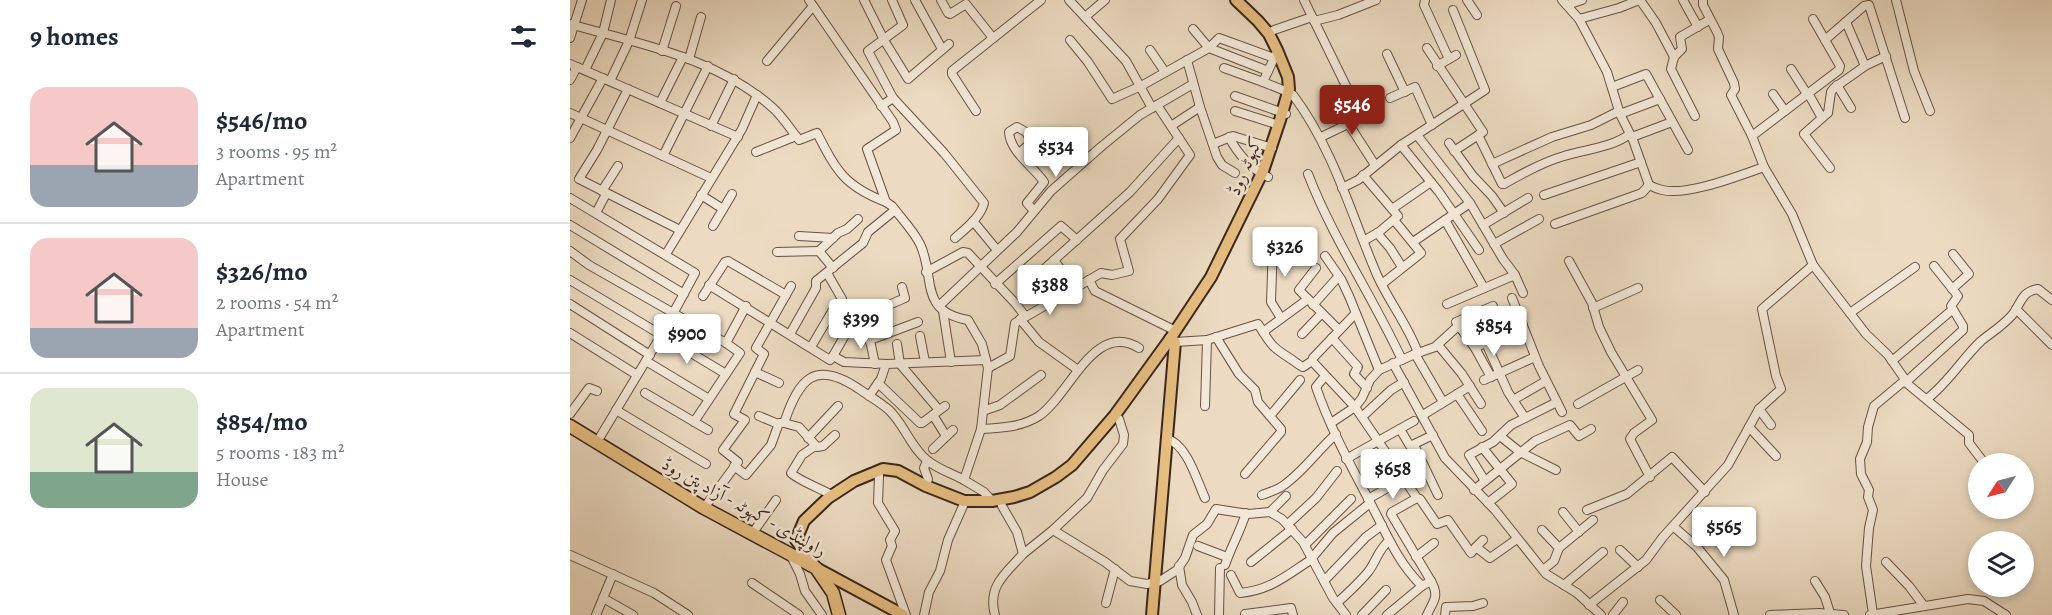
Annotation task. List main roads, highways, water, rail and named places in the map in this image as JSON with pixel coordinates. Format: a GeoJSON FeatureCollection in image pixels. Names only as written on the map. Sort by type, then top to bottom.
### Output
{"type":"FeatureCollection","features":[{"type":"Feature","properties":{"kind":"highway","name":"راولپنڈی - کہوٹہ - آزاد پتن روڈ"},"geometry":{"type":"LineString","coordinates":[[570,426],[704,508],[752,534],[795,550],[816,568]]}},
{"type":"Feature","properties":{"kind":"highway"},"geometry":{"type":"LineString","coordinates":[[816,568],[830,587],[839,615]]}},
{"type":"Feature","properties":{"kind":"main road","name":"کہوٹہ روڈ"},"geometry":{"type":"LineString","coordinates":[[1236,0],[1264,28],[1288,77],[1291,93]]}},
{"type":"Feature","properties":{"kind":"main road","name":"کہوٹہ روڈ"},"geometry":{"type":"LineString","coordinates":[[1152,615],[1174,338],[1216,281],[1265,175],[1291,93],[1293,77],[1282,45],[1263,16],[1244,0]]}},
{"type":"Feature","properties":{"kind":"main road","name":"کہوٹہ روڈ"},"geometry":{"type":"LineString","coordinates":[[1265,175],[1279,125],[1285,114]]}},
{"type":"Feature","properties":{"kind":"main road"},"geometry":{"type":"LineString","coordinates":[[795,550],[801,526],[808,516],[832,495],[864,475],[883,469],[898,471],[926,486],[964,501],[997,503],[1034,496],[1060,482],[1119,419],[1174,338]]}},
{"type":"Feature","properties":{"kind":"main road"},"geometry":{"type":"LineString","coordinates":[[795,550],[805,528],[820,512],[852,489],[879,476],[894,476],[963,506],[984,507],[1030,492],[1072,465],[1174,338]]}},
{"type":"Feature","properties":{"kind":"main road","name":"راولپنڈی - کہوٹہ - آزاد پتن روڈ"},"geometry":{"type":"LineString","coordinates":[[816,568],[904,615]]}}]}
